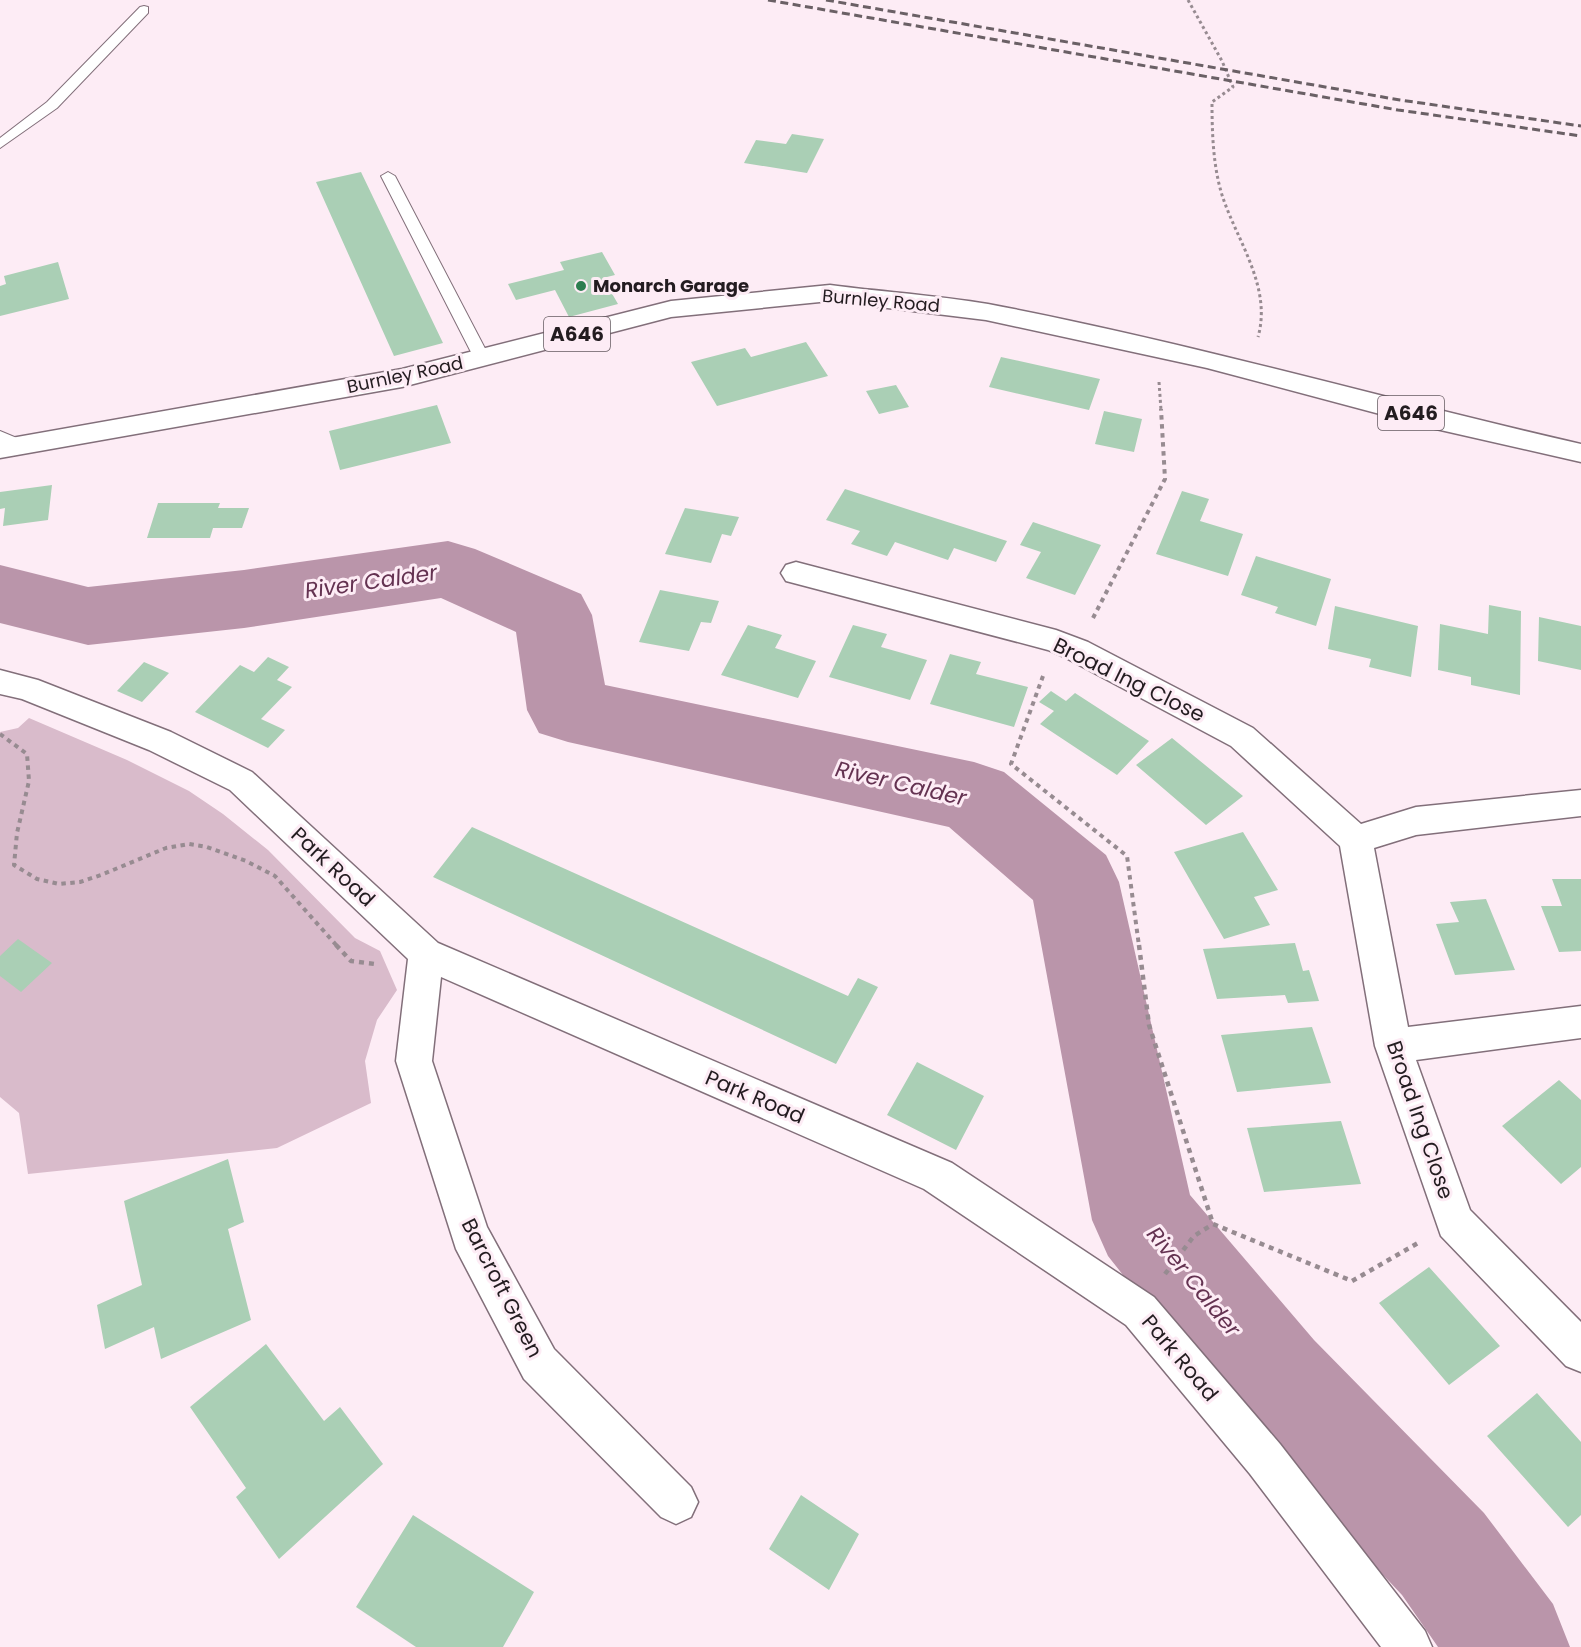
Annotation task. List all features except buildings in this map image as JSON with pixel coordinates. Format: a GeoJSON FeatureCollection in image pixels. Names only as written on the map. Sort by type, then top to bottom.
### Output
{"type":"FeatureCollection","features":[{"type":"Feature","properties":{"kind":"main road","name":"Burnley Road"},"geometry":{"type":"LineString","coordinates":[[6,443],[402,378],[671,309],[830,293],[986,312],[1207,360],[1436,420],[1581,453]]}},
{"type":"Feature","properties":{"kind":"main road","name":"Broad Ing Close"},"geometry":{"type":"LineString","coordinates":[[795,573],[1066,646],[1242,737],[1356,840],[1393,1046],[1455,1222],[1581,1350]]}},
{"type":"Feature","properties":{"kind":"main road","name":"Park Road"},"geometry":{"type":"LineString","coordinates":[[0,682],[27,688],[160,741],[241,781],[426,954],[938,1176],[1140,1311],[1265,1459],[1409,1647]]}},
{"type":"Feature","properties":{"kind":"main road"},"geometry":{"type":"LineString","coordinates":[[1356,840],[1416,821],[1581,803]]}},
{"type":"Feature","properties":{"kind":"main road","name":"Barcroft Green"},"geometry":{"type":"LineString","coordinates":[[426,954],[414,1061],[470,1235],[540,1364],[676,1502]]}},
{"type":"Feature","properties":{"kind":"main road"},"geometry":{"type":"LineString","coordinates":[[1393,1046],[1581,1022]]}},
{"type":"Feature","properties":{"kind":"lane"},"geometry":{"type":"LineString","coordinates":[[0,144],[52,105],[144,10]]}},
{"type":"Feature","properties":{"kind":"lane"},"geometry":{"type":"LineString","coordinates":[[388,176],[482,358]]}},
{"type":"Feature","properties":{"kind":"path"},"geometry":{"type":"LineString","coordinates":[[1188,0],[1233,87],[1212,102],[1211,119],[1222,196],[1257,282],[1262,329],[1243,371]]}},
{"type":"Feature","properties":{"kind":"path"},"geometry":{"type":"LineString","coordinates":[[1156,350],[1165,479],[1066,646],[1011,764],[1127,856],[1149,1025],[1213,1224],[1352,1281],[1455,1222]]}},
{"type":"Feature","properties":{"kind":"path"},"geometry":{"type":"LineString","coordinates":[[0,734],[27,754],[29,781],[17,833],[14,865],[27,876],[60,884],[88,881],[151,852],[190,844],[231,855],[275,876],[351,961],[387,965],[426,954]]}},
{"type":"Feature","properties":{"kind":"path"},"geometry":{"type":"LineString","coordinates":[[1165,1274],[1194,1236],[1213,1224]]}},
{"type":"Feature","properties":{"kind":"shaded area"},"geometry":{"type":"Polygon","coordinates":[[[29,718],[127,760],[189,791],[223,814],[268,850],[355,938],[380,951],[397,990],[377,1020],[365,1061],[371,1103],[277,1148],[28,1174],[19,1113],[0,1097],[0,732],[18,728],[29,718]]]}},
{"type":"Feature","properties":{"kind":"waterway","name":"River Calder"},"geometry":{"type":"LineString","coordinates":[[0,594],[88,616],[244,599],[448,569],[553,615],[568,710],[974,797],[1074,882],[1144,1220],[1275,1379],[1443,1554],[1510,1647]]}},
{"type":"Feature","properties":{"kind":"railway"},"geometry":{"type":"LineString","coordinates":[[768,0],[1398,110],[1581,136]]}},
{"type":"Feature","properties":{"kind":"railway"},"geometry":{"type":"LineString","coordinates":[[826,0],[1400,100],[1581,126]]}},
{"type":"Feature","properties":{"kind":"place","name":"Monarch Garage"},"geometry":{"type":"Point","coordinates":[581,286]}}]}
